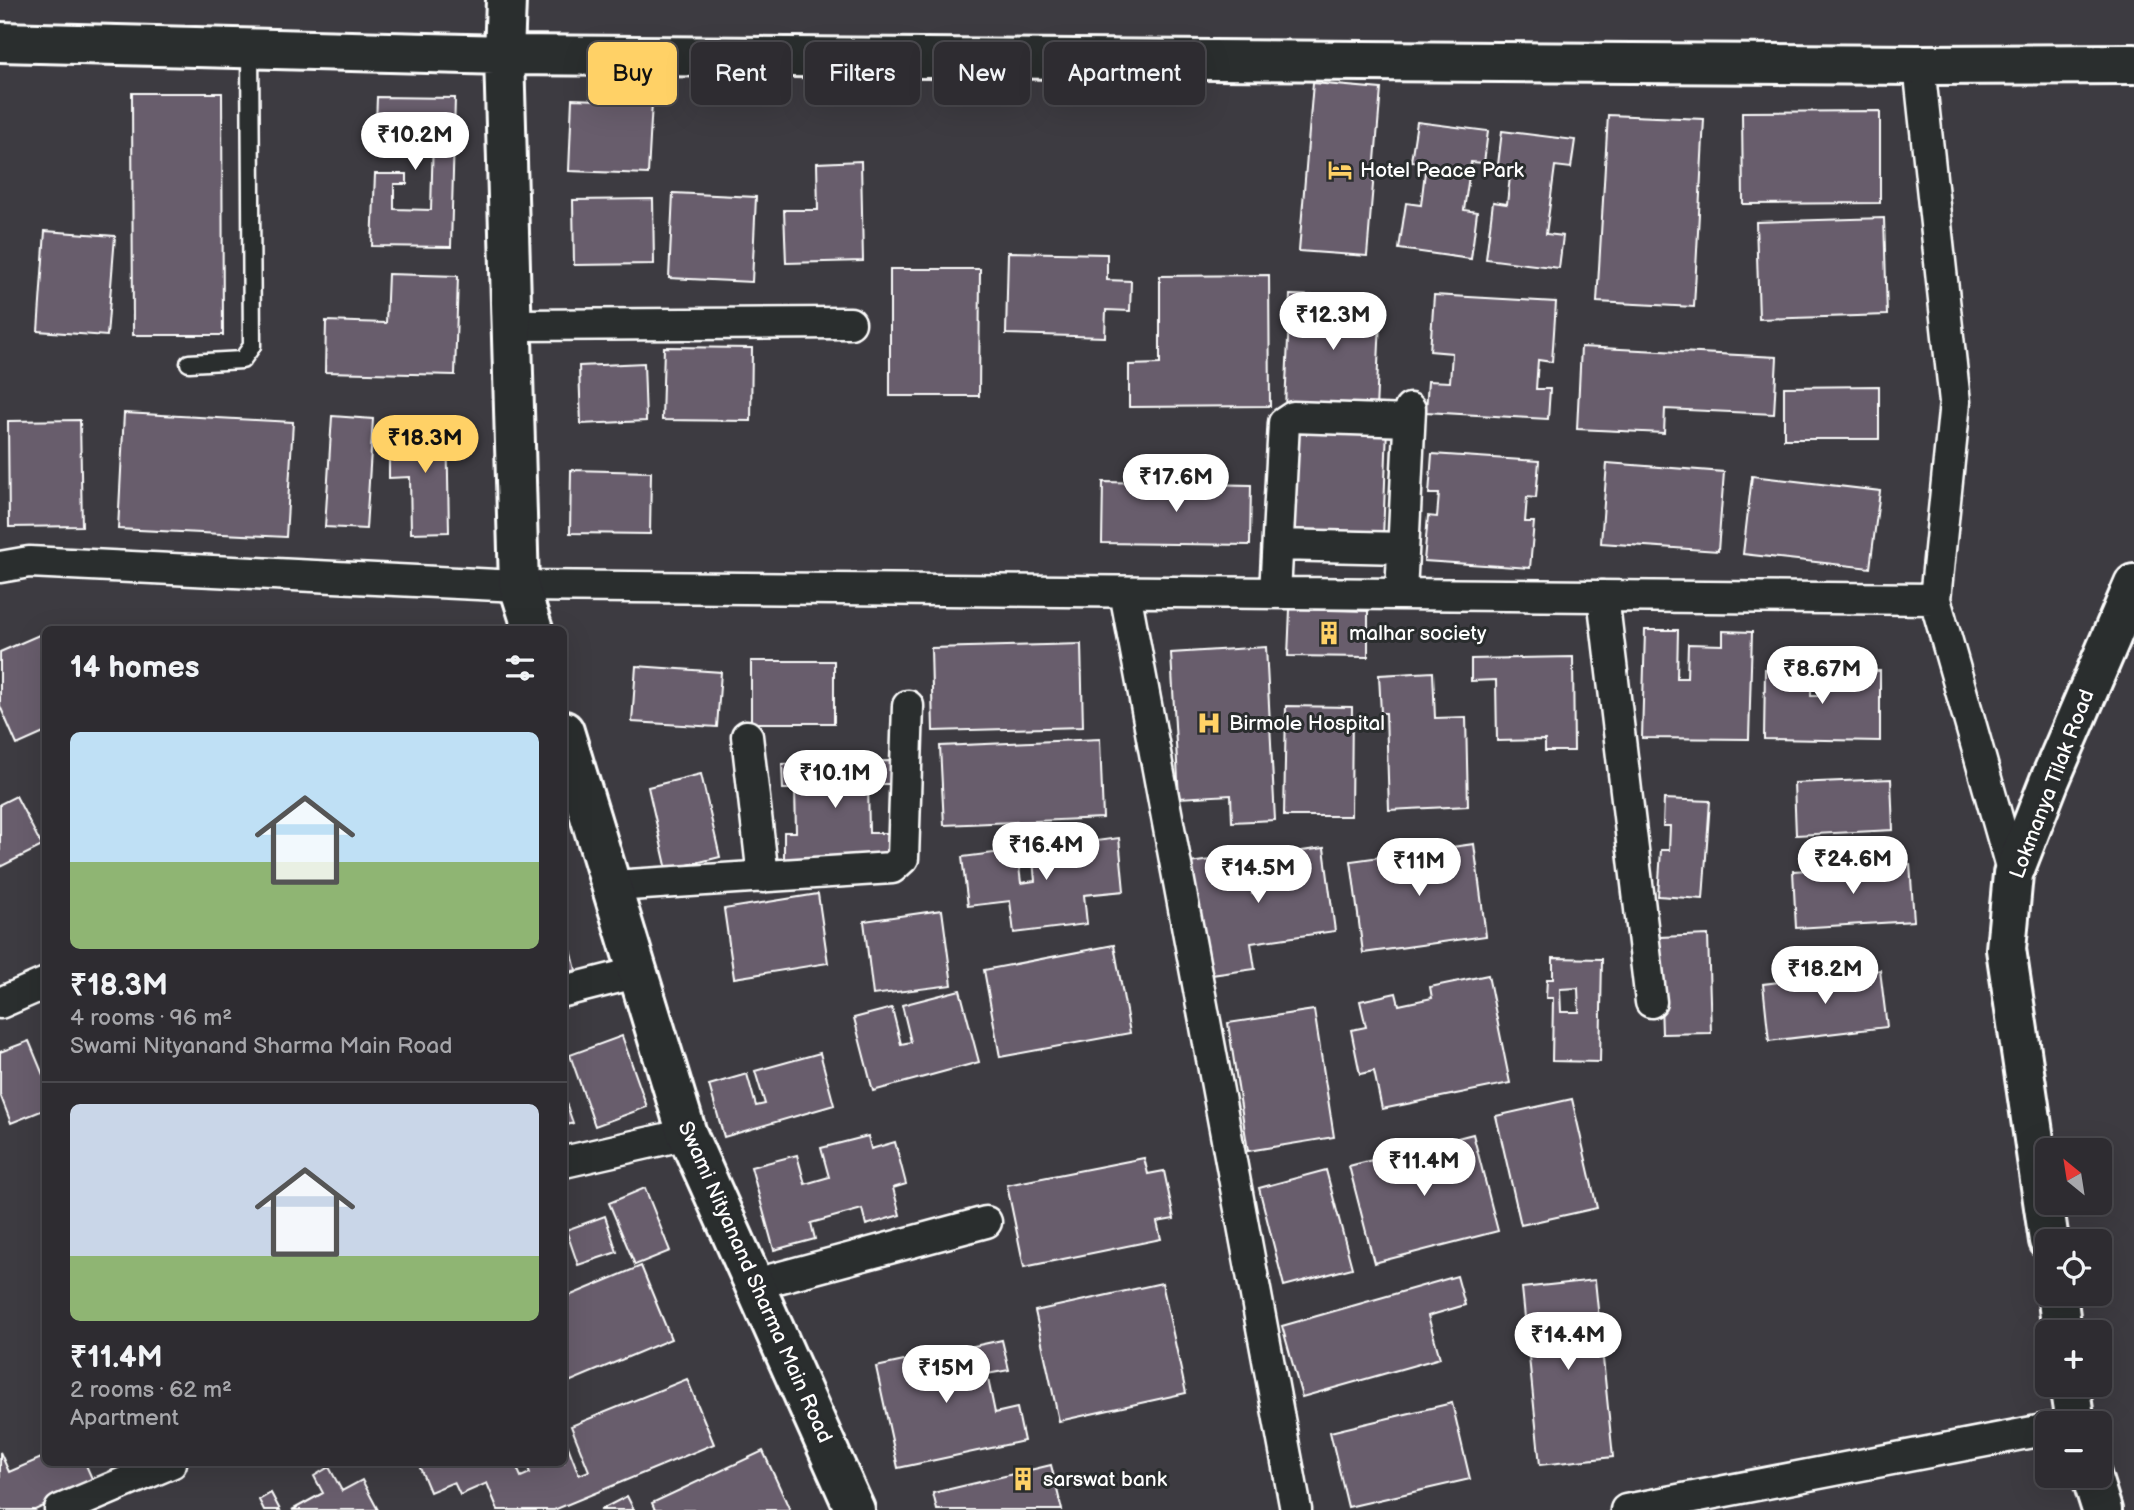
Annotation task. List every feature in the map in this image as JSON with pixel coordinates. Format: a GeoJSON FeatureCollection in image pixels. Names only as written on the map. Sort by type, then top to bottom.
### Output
{"type":"FeatureCollection","features":[{"type":"Feature","properties":{"kind":"street"},"geometry":{"type":"LineString","coordinates":[[506,0],[504,55],[519,586],[532,626]]}},
{"type":"Feature","properties":{"kind":"street"},"geometry":{"type":"LineString","coordinates":[[0,42],[504,55],[1919,65],[2134,64]]}},
{"type":"Feature","properties":{"kind":"street"},"geometry":{"type":"LineString","coordinates":[[1919,65],[1955,402],[1935,599],[2013,874]]}},
{"type":"Feature","properties":{"kind":"street"},"geometry":{"type":"LineString","coordinates":[[512,326],[850,323]]}},
{"type":"Feature","properties":{"kind":"street"},"geometry":{"type":"LineString","coordinates":[[1275,593],[1284,423],[1293,417],[1410,415],[1401,594]]}},
{"type":"Feature","properties":{"kind":"street"},"geometry":{"type":"LineString","coordinates":[[1278,545],[1403,548]]}},
{"type":"Feature","properties":{"kind":"street"},"geometry":{"type":"LineString","coordinates":[[0,567],[29,562],[519,586],[1935,599]]}},
{"type":"Feature","properties":{"kind":"street","name":"Lokmanya Tilak Road"},"geometry":{"type":"LineString","coordinates":[[2047,1229],[2006,949],[2013,874],[2049,782],[2134,584]]}},
{"type":"Feature","properties":{"kind":"street"},"geometry":{"type":"LineString","coordinates":[[1125,592],[1296,1510]]}},
{"type":"Feature","properties":{"kind":"street"},"geometry":{"type":"LineString","coordinates":[[1603,596],[1651,1002]]}},
{"type":"Feature","properties":{"kind":"street"},"geometry":{"type":"LineString","coordinates":[[612,886],[892,868],[903,858],[908,706]]}},
{"type":"Feature","properties":{"kind":"street"},"geometry":{"type":"LineString","coordinates":[[747,736],[763,877]]}},
{"type":"Feature","properties":{"kind":"street","name":"Swami Nityanand Sharma Main Road"},"geometry":{"type":"LineString","coordinates":[[567,753],[575,811],[612,886],[687,1134],[855,1510]]}},
{"type":"Feature","properties":{"kind":"street"},"geometry":{"type":"LineString","coordinates":[[567,990],[639,972]]}},
{"type":"Feature","properties":{"kind":"street"},"geometry":{"type":"LineString","coordinates":[[0,1003],[42,985]]}},
{"type":"Feature","properties":{"kind":"street"},"geometry":{"type":"LineString","coordinates":[[567,1161],[687,1134]]}},
{"type":"Feature","properties":{"kind":"street"},"geometry":{"type":"LineString","coordinates":[[755,1284],[986,1222]]}},
{"type":"Feature","properties":{"kind":"street"},"geometry":{"type":"LineString","coordinates":[[1626,1510],[2035,1431]]}},
{"type":"Feature","properties":{"kind":"street"},"geometry":{"type":"LineString","coordinates":[[60,1510],[164,1466]]}},
{"type":"Feature","properties":{"kind":"street"},"geometry":{"type":"LineString","coordinates":[[2095,1488],[2102,1510]]}},
{"type":"Feature","properties":{"kind":"lane"},"geometry":{"type":"LineString","coordinates":[[189,363],[242,360],[252,346],[250,48]]}},
{"type":"Feature","properties":{"kind":"building","name":"Hotel Peace Park"},"geometry":{"type":"Polygon","coordinates":[[[1313,83],[1381,89],[1367,256],[1299,251],[1313,83]]]}},
{"type":"Feature","properties":{"kind":"building"},"geometry":{"type":"Polygon","coordinates":[[[132,93],[222,93],[223,335],[133,335],[132,93]]]}},
{"type":"Feature","properties":{"kind":"building"},"geometry":{"type":"Polygon","coordinates":[[[377,97],[455,98],[451,247],[372,246],[375,174],[407,174],[407,184],[394,184],[394,209],[431,210],[433,139],[403,138],[402,151],[375,151],[377,97]]]}},
{"type":"Feature","properties":{"kind":"building"},"geometry":{"type":"Polygon","coordinates":[[[572,99],[588,100],[588,105],[652,105],[648,174],[569,171],[572,99]]]}},
{"type":"Feature","properties":{"kind":"building"},"geometry":{"type":"Polygon","coordinates":[[[1880,111],[1880,203],[1743,204],[1742,112],[1880,111]]]}},
{"type":"Feature","properties":{"kind":"building"},"geometry":{"type":"Polygon","coordinates":[[[1608,115],[1704,119],[1694,307],[1597,302],[1608,115]]]}},
{"type":"Feature","properties":{"kind":"building"},"geometry":{"type":"Polygon","coordinates":[[[1417,122],[1488,131],[1484,163],[1471,162],[1464,210],[1477,212],[1471,259],[1399,249],[1406,203],[1421,205],[1426,163],[1411,161],[1417,122]]]}},
{"type":"Feature","properties":{"kind":"building"},"geometry":{"type":"Polygon","coordinates":[[[1502,131],[1575,140],[1571,168],[1555,166],[1546,234],[1563,236],[1559,268],[1486,259],[1493,202],[1507,204],[1511,167],[1498,165],[1502,131]]]}},
{"type":"Feature","properties":{"kind":"building"},"geometry":{"type":"Polygon","coordinates":[[[861,161],[863,261],[786,263],[784,210],[818,210],[817,163],[861,161]]]}},
{"type":"Feature","properties":{"kind":"building"},"geometry":{"type":"Polygon","coordinates":[[[673,193],[756,197],[752,282],[669,278],[673,193]]]}},
{"type":"Feature","properties":{"kind":"building"},"geometry":{"type":"Polygon","coordinates":[[[653,199],[654,264],[574,265],[573,200],[653,199]]]}},
{"type":"Feature","properties":{"kind":"building"},"geometry":{"type":"Polygon","coordinates":[[[1884,218],[1887,315],[1759,319],[1756,222],[1884,218]]]}},
{"type":"Feature","properties":{"kind":"building"},"geometry":{"type":"Polygon","coordinates":[[[45,231],[115,236],[107,336],[38,331],[45,231]]]}},
{"type":"Feature","properties":{"kind":"building"},"geometry":{"type":"Polygon","coordinates":[[[1008,252],[1107,254],[1107,280],[1131,281],[1130,311],[1106,310],[1105,337],[1006,334],[1008,252]]]}},
{"type":"Feature","properties":{"kind":"building"},"geometry":{"type":"Polygon","coordinates":[[[890,269],[980,269],[979,396],[890,396],[890,269]]]}},
{"type":"Feature","properties":{"kind":"building"},"geometry":{"type":"Polygon","coordinates":[[[388,274],[458,276],[455,375],[325,372],[326,321],[386,323],[388,274]]]}},
{"type":"Feature","properties":{"kind":"building"},"geometry":{"type":"Polygon","coordinates":[[[1269,275],[1270,406],[1129,407],[1129,365],[1160,364],[1160,276],[1269,275]]]}},
{"type":"Feature","properties":{"kind":"building"},"geometry":{"type":"Polygon","coordinates":[[[1290,295],[1381,298],[1376,410],[1285,407],[1290,295]]]}},
{"type":"Feature","properties":{"kind":"building"},"geometry":{"type":"Polygon","coordinates":[[[1434,295],[1556,302],[1552,362],[1538,360],[1536,389],[1550,389],[1548,419],[1426,412],[1428,381],[1450,382],[1452,353],[1430,351],[1434,295]]]}},
{"type":"Feature","properties":{"kind":"building"},"geometry":{"type":"Polygon","coordinates":[[[664,347],[752,348],[751,421],[662,420],[664,347]]]}},
{"type":"Feature","properties":{"kind":"building"},"geometry":{"type":"Polygon","coordinates":[[[1581,347],[1777,357],[1774,414],[1665,409],[1664,433],[1577,429],[1581,347]]]}},
{"type":"Feature","properties":{"kind":"building"},"geometry":{"type":"Polygon","coordinates":[[[644,363],[646,421],[581,424],[579,366],[644,363]]]}},
{"type":"Feature","properties":{"kind":"building"},"geometry":{"type":"Polygon","coordinates":[[[1879,386],[1879,439],[1784,439],[1784,387],[1879,386]]]}},
{"type":"Feature","properties":{"kind":"building"},"geometry":{"type":"Polygon","coordinates":[[[124,413],[293,422],[286,537],[118,529],[124,413]]]}},
{"type":"Feature","properties":{"kind":"building"},"geometry":{"type":"Polygon","coordinates":[[[332,416],[373,419],[366,529],[325,527],[332,416]]]}},
{"type":"Feature","properties":{"kind":"building"},"geometry":{"type":"Polygon","coordinates":[[[80,420],[82,526],[9,527],[8,421],[80,420]]]}},
{"type":"Feature","properties":{"kind":"building"},"geometry":{"type":"Polygon","coordinates":[[[447,420],[449,532],[411,533],[410,477],[389,478],[389,450],[409,449],[408,421],[447,420]]]}},
{"type":"Feature","properties":{"kind":"building"},"geometry":{"type":"Polygon","coordinates":[[[1293,423],[1387,426],[1383,539],[1289,536],[1293,423]]]}},
{"type":"Feature","properties":{"kind":"building"},"geometry":{"type":"Polygon","coordinates":[[[1432,454],[1539,461],[1536,498],[1527,497],[1525,522],[1534,522],[1530,568],[1424,561],[1428,516],[1437,517],[1439,494],[1429,494],[1432,454]]]}},
{"type":"Feature","properties":{"kind":"building"},"geometry":{"type":"Polygon","coordinates":[[[1607,463],[1724,472],[1718,551],[1601,543],[1607,463]]]}},
{"type":"Feature","properties":{"kind":"building"},"geometry":{"type":"Polygon","coordinates":[[[571,470],[651,472],[650,534],[570,533],[571,470]]]}},
{"type":"Feature","properties":{"kind":"building"},"geometry":{"type":"Polygon","coordinates":[[[1752,476],[1880,491],[1870,568],[1743,554],[1752,476]]]}},
{"type":"Feature","properties":{"kind":"building"},"geometry":{"type":"Polygon","coordinates":[[[1103,482],[1251,485],[1250,545],[1102,543],[1103,482]]]}},
{"type":"Feature","properties":{"kind":"building","name":"malhar society"},"geometry":{"type":"Polygon","coordinates":[[[1290,609],[1368,611],[1368,657],[1288,656],[1290,609]]]}},
{"type":"Feature","properties":{"kind":"building"},"geometry":{"type":"Polygon","coordinates":[[[1645,630],[1678,630],[1677,678],[1687,678],[1688,644],[1723,645],[1723,631],[1752,632],[1749,739],[1642,738],[1645,630]]]}},
{"type":"Feature","properties":{"kind":"building"},"geometry":{"type":"Polygon","coordinates":[[[42,634],[42,734],[17,745],[0,706],[0,652],[42,634]]]}},
{"type":"Feature","properties":{"kind":"building"},"geometry":{"type":"Polygon","coordinates":[[[1081,644],[1083,727],[933,731],[931,648],[1081,644]]]}},
{"type":"Feature","properties":{"kind":"building"},"geometry":{"type":"Polygon","coordinates":[[[1266,647],[1275,820],[1232,822],[1231,795],[1179,798],[1171,653],[1266,647]]]}},
{"type":"Feature","properties":{"kind":"building"},"geometry":{"type":"Polygon","coordinates":[[[1573,657],[1574,751],[1545,751],[1545,740],[1497,741],[1496,680],[1471,681],[1471,659],[1573,657]]]}},
{"type":"Feature","properties":{"kind":"building"},"geometry":{"type":"Polygon","coordinates":[[[751,661],[834,661],[834,723],[751,723],[751,661]]]}},
{"type":"Feature","properties":{"kind":"building"},"geometry":{"type":"Polygon","coordinates":[[[636,666],[721,672],[717,727],[632,722],[636,666]]]}},
{"type":"Feature","properties":{"kind":"building"},"geometry":{"type":"Polygon","coordinates":[[[1765,669],[1811,670],[1811,696],[1823,696],[1824,670],[1880,671],[1880,741],[1764,739],[1765,669]]]}},
{"type":"Feature","properties":{"kind":"building"},"geometry":{"type":"Polygon","coordinates":[[[1433,672],[1435,718],[1466,717],[1468,806],[1389,810],[1386,713],[1381,713],[1379,675],[1433,672]]]}},
{"type":"Feature","properties":{"kind":"building"},"geometry":{"type":"Polygon","coordinates":[[[1286,706],[1352,707],[1351,816],[1284,816],[1286,706]]]}},
{"type":"Feature","properties":{"kind":"building"},"geometry":{"type":"Polygon","coordinates":[[[1100,739],[1103,818],[944,825],[940,746],[1100,739]]]}},
{"type":"Feature","properties":{"kind":"building"},"geometry":{"type":"Polygon","coordinates":[[[890,761],[891,784],[868,784],[869,833],[892,833],[892,856],[784,859],[784,832],[796,832],[795,789],[783,789],[782,764],[890,761]]]}},
{"type":"Feature","properties":{"kind":"building"},"geometry":{"type":"Polygon","coordinates":[[[701,774],[720,857],[667,870],[648,787],[701,774]]]}},
{"type":"Feature","properties":{"kind":"building"},"geometry":{"type":"Polygon","coordinates":[[[1891,779],[1893,830],[1796,835],[1794,783],[1891,779]]]}},
{"type":"Feature","properties":{"kind":"building"},"geometry":{"type":"Polygon","coordinates":[[[16,796],[42,846],[0,867],[0,804],[16,796]]]}},
{"type":"Feature","properties":{"kind":"building"},"geometry":{"type":"Polygon","coordinates":[[[1664,799],[1710,801],[1703,899],[1658,896],[1661,850],[1669,850],[1670,826],[1663,826],[1664,799]]]}},
{"type":"Feature","properties":{"kind":"building"},"geometry":{"type":"Polygon","coordinates":[[[1119,838],[1124,891],[1084,895],[1087,924],[1014,933],[1010,901],[968,906],[962,857],[1017,850],[1021,883],[1035,881],[1032,849],[1119,838]]]}},
{"type":"Feature","properties":{"kind":"building"},"geometry":{"type":"Polygon","coordinates":[[[1474,844],[1486,936],[1363,953],[1351,861],[1474,844]]]}},
{"type":"Feature","properties":{"kind":"building"},"geometry":{"type":"Polygon","coordinates":[[[1324,848],[1335,931],[1251,943],[1255,969],[1204,976],[1189,863],[1247,855],[1252,894],[1263,893],[1258,857],[1324,848]]]}},
{"type":"Feature","properties":{"kind":"building"},"geometry":{"type":"Polygon","coordinates":[[[1910,864],[1914,921],[1796,928],[1793,871],[1910,864]]]}},
{"type":"Feature","properties":{"kind":"building"},"geometry":{"type":"Polygon","coordinates":[[[818,894],[828,963],[734,978],[724,909],[818,894]]]}},
{"type":"Feature","properties":{"kind":"building"},"geometry":{"type":"Polygon","coordinates":[[[942,910],[952,985],[873,995],[864,921],[942,910]]]}},
{"type":"Feature","properties":{"kind":"building"},"geometry":{"type":"Polygon","coordinates":[[[567,933],[576,970],[567,973],[567,933]]]}},
{"type":"Feature","properties":{"kind":"building"},"geometry":{"type":"Polygon","coordinates":[[[1708,935],[1711,1033],[1662,1034],[1659,937],[1708,935]]]}},
{"type":"Feature","properties":{"kind":"building"},"geometry":{"type":"Polygon","coordinates":[[[1114,945],[1130,1033],[1000,1057],[984,970],[1114,945]]]}},
{"type":"Feature","properties":{"kind":"building"},"geometry":{"type":"Polygon","coordinates":[[[1553,958],[1602,959],[1600,1062],[1552,1061],[1553,998],[1546,998],[1547,979],[1553,979],[1553,958]],[[1578,988],[1560,989],[1561,1012],[1579,1012],[1578,988]]]}},
{"type":"Feature","properties":{"kind":"building"},"geometry":{"type":"Polygon","coordinates":[[[1880,970],[1887,1027],[1769,1041],[1763,984],[1880,970]]]}},
{"type":"Feature","properties":{"kind":"building"},"geometry":{"type":"Polygon","coordinates":[[[1488,975],[1510,1083],[1382,1109],[1374,1071],[1360,1074],[1351,1030],[1366,1027],[1360,1001],[1396,993],[1399,1005],[1432,998],[1430,987],[1488,975]]]}},
{"type":"Feature","properties":{"kind":"building"},"geometry":{"type":"Polygon","coordinates":[[[960,990],[979,1062],[873,1091],[854,1018],[892,1008],[901,1044],[911,1042],[902,1005],[960,990]]]}},
{"type":"Feature","properties":{"kind":"building"},"geometry":{"type":"Polygon","coordinates":[[[1314,1010],[1334,1137],[1248,1151],[1228,1023],[1314,1010]]]}},
{"type":"Feature","properties":{"kind":"building"},"geometry":{"type":"Polygon","coordinates":[[[622,1036],[647,1107],[595,1126],[570,1055],[622,1036]]]}},
{"type":"Feature","properties":{"kind":"building"},"geometry":{"type":"Polygon","coordinates":[[[29,1041],[42,1072],[42,1111],[11,1123],[0,1094],[0,1052],[29,1041]]]}},
{"type":"Feature","properties":{"kind":"building"},"geometry":{"type":"Polygon","coordinates":[[[820,1053],[834,1105],[724,1137],[709,1085],[747,1074],[756,1106],[765,1104],[755,1071],[820,1053]]]}},
{"type":"Feature","properties":{"kind":"building"},"geometry":{"type":"Polygon","coordinates":[[[1572,1099],[1597,1208],[1521,1225],[1496,1116],[1572,1099]]]}},
{"type":"Feature","properties":{"kind":"building"},"geometry":{"type":"Polygon","coordinates":[[[567,1106],[573,1123],[567,1125],[567,1106]]]}},
{"type":"Feature","properties":{"kind":"building"},"geometry":{"type":"Polygon","coordinates":[[[1473,1134],[1498,1231],[1374,1263],[1349,1166],[1473,1134]]]}},
{"type":"Feature","properties":{"kind":"building"},"geometry":{"type":"Polygon","coordinates":[[[868,1136],[871,1149],[895,1142],[906,1184],[893,1188],[900,1215],[866,1225],[862,1209],[811,1223],[815,1239],[774,1250],[751,1167],[797,1155],[805,1184],[829,1177],[821,1148],[868,1136]]]}},
{"type":"Feature","properties":{"kind":"building"},"geometry":{"type":"Polygon","coordinates":[[[1144,1158],[1148,1174],[1164,1171],[1174,1219],[1157,1222],[1161,1239],[1024,1267],[1007,1185],[1144,1158]]]}},
{"type":"Feature","properties":{"kind":"building"},"geometry":{"type":"Polygon","coordinates":[[[1326,1170],[1352,1268],[1284,1286],[1259,1188],[1326,1170]]]}},
{"type":"Feature","properties":{"kind":"building"},"geometry":{"type":"Polygon","coordinates":[[[645,1188],[670,1251],[635,1265],[609,1203],[645,1188]]]}},
{"type":"Feature","properties":{"kind":"building"},"geometry":{"type":"Polygon","coordinates":[[[605,1216],[617,1252],[578,1265],[567,1230],[605,1216]]]}},
{"type":"Feature","properties":{"kind":"building"},"geometry":{"type":"Polygon","coordinates":[[[641,1266],[671,1339],[567,1383],[567,1297],[641,1266]]]}},
{"type":"Feature","properties":{"kind":"building"},"geometry":{"type":"Polygon","coordinates":[[[1457,1276],[1465,1305],[1428,1316],[1440,1358],[1302,1397],[1282,1326],[1457,1276]]]}},
{"type":"Feature","properties":{"kind":"building"},"geometry":{"type":"Polygon","coordinates":[[[1595,1280],[1613,1457],[1540,1465],[1522,1288],[1595,1280]]]}},
{"type":"Feature","properties":{"kind":"building"},"geometry":{"type":"Polygon","coordinates":[[[1162,1283],[1186,1393],[1059,1421],[1035,1311],[1162,1283]]]}},
{"type":"Feature","properties":{"kind":"building"},"geometry":{"type":"Polygon","coordinates":[[[1002,1340],[1009,1370],[987,1374],[995,1413],[1017,1408],[1024,1441],[898,1468],[876,1367],[1002,1340]]]}},
{"type":"Feature","properties":{"kind":"building"},"geometry":{"type":"Polygon","coordinates":[[[687,1379],[714,1444],[554,1510],[498,1510],[487,1483],[460,1495],[454,1482],[430,1492],[419,1466],[516,1466],[521,1477],[530,1473],[527,1466],[567,1466],[567,1444],[579,1475],[589,1471],[571,1426],[687,1379]]]}},
{"type":"Feature","properties":{"kind":"building"},"geometry":{"type":"Polygon","coordinates":[[[1452,1403],[1470,1479],[1348,1507],[1330,1432],[1452,1403]]]}},
{"type":"Feature","properties":{"kind":"building"},"geometry":{"type":"Polygon","coordinates":[[[763,1451],[790,1510],[655,1510],[652,1503],[763,1451]]]}},
{"type":"Feature","properties":{"kind":"building"},"geometry":{"type":"Polygon","coordinates":[[[0,1452],[9,1472],[42,1458],[42,1466],[86,1466],[94,1483],[35,1510],[0,1510],[0,1452]]]}},
{"type":"Feature","properties":{"kind":"building","name":"sarswat bank"},"geometry":{"type":"Polygon","coordinates":[[[1051,1465],[1062,1510],[937,1510],[933,1493],[1051,1465]]]}},
{"type":"Feature","properties":{"kind":"building"},"geometry":{"type":"Polygon","coordinates":[[[329,1467],[342,1491],[362,1480],[378,1510],[292,1510],[323,1493],[314,1476],[329,1467]]]}},
{"type":"Feature","properties":{"kind":"building"},"geometry":{"type":"Polygon","coordinates":[[[271,1493],[280,1510],[264,1510],[259,1500],[271,1493]]]}},
{"type":"Feature","properties":{"kind":"building"},"geometry":{"type":"Polygon","coordinates":[[[627,1496],[634,1510],[600,1510],[627,1496]]]}},
{"type":"Feature","properties":{"kind":"place","name":"Hotel Peace Park"},"geometry":{"type":"Point","coordinates":[1340,170]}},
{"type":"Feature","properties":{"kind":"place","name":"malhar society"},"geometry":{"type":"Point","coordinates":[1329,633]}},
{"type":"Feature","properties":{"kind":"place","name":"Birmole Hospital"},"geometry":{"type":"Point","coordinates":[1209,723]}},
{"type":"Feature","properties":{"kind":"place","name":"sarswat bank"},"geometry":{"type":"Point","coordinates":[1023,1479]}}]}
